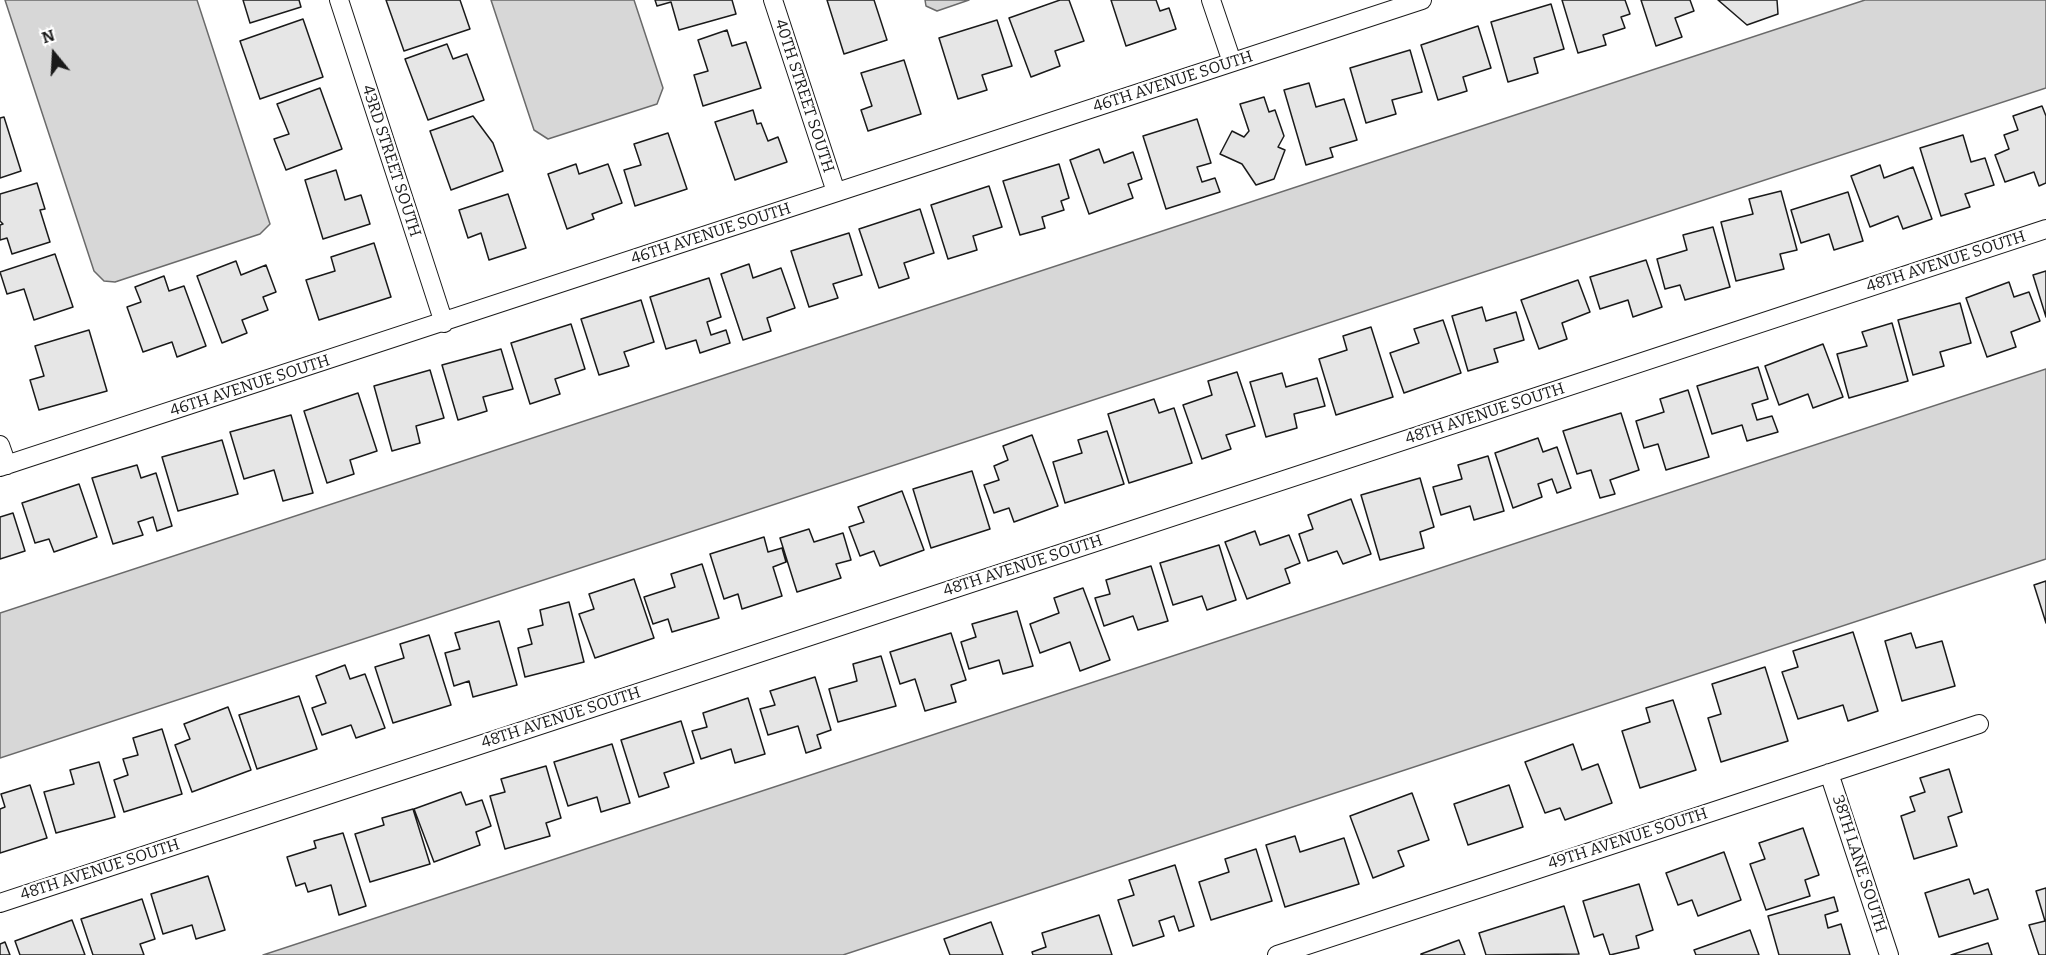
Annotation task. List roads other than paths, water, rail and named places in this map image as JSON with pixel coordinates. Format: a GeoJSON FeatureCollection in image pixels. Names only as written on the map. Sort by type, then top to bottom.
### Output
{"type":"FeatureCollection","features":[{"type":"Feature","properties":{"kind":"street","name":"43RD STREET SOUTH"},"geometry":{"type":"LineString","coordinates":[[339,0],[444,323]]}},
{"type":"Feature","properties":{"kind":"street","name":"40TH STREET SOUTH"},"geometry":{"type":"LineString","coordinates":[[773,0],[836,192]]}},
{"type":"Feature","properties":{"kind":"street"},"geometry":{"type":"LineString","coordinates":[[1211,0],[1232,62]]}},
{"type":"Feature","properties":{"kind":"street","name":"46TH AVENUE SOUTH"},"geometry":{"type":"LineString","coordinates":[[3,466],[1422,0]]}},
{"type":"Feature","properties":{"kind":"street","name":"48TH AVENUE SOUTH"},"geometry":{"type":"LineString","coordinates":[[0,903],[2046,229]]}},
{"type":"Feature","properties":{"kind":"street"},"geometry":{"type":"LineString","coordinates":[[0,445],[3,466]]}},
{"type":"Feature","properties":{"kind":"street","name":"49TH AVENUE SOUTH"},"geometry":{"type":"LineString","coordinates":[[1277,955],[1979,724]]}},
{"type":"Feature","properties":{"kind":"street","name":"38TH LANE SOUTH"},"geometry":{"type":"LineString","coordinates":[[1829,773],[1889,955]]}}]}
